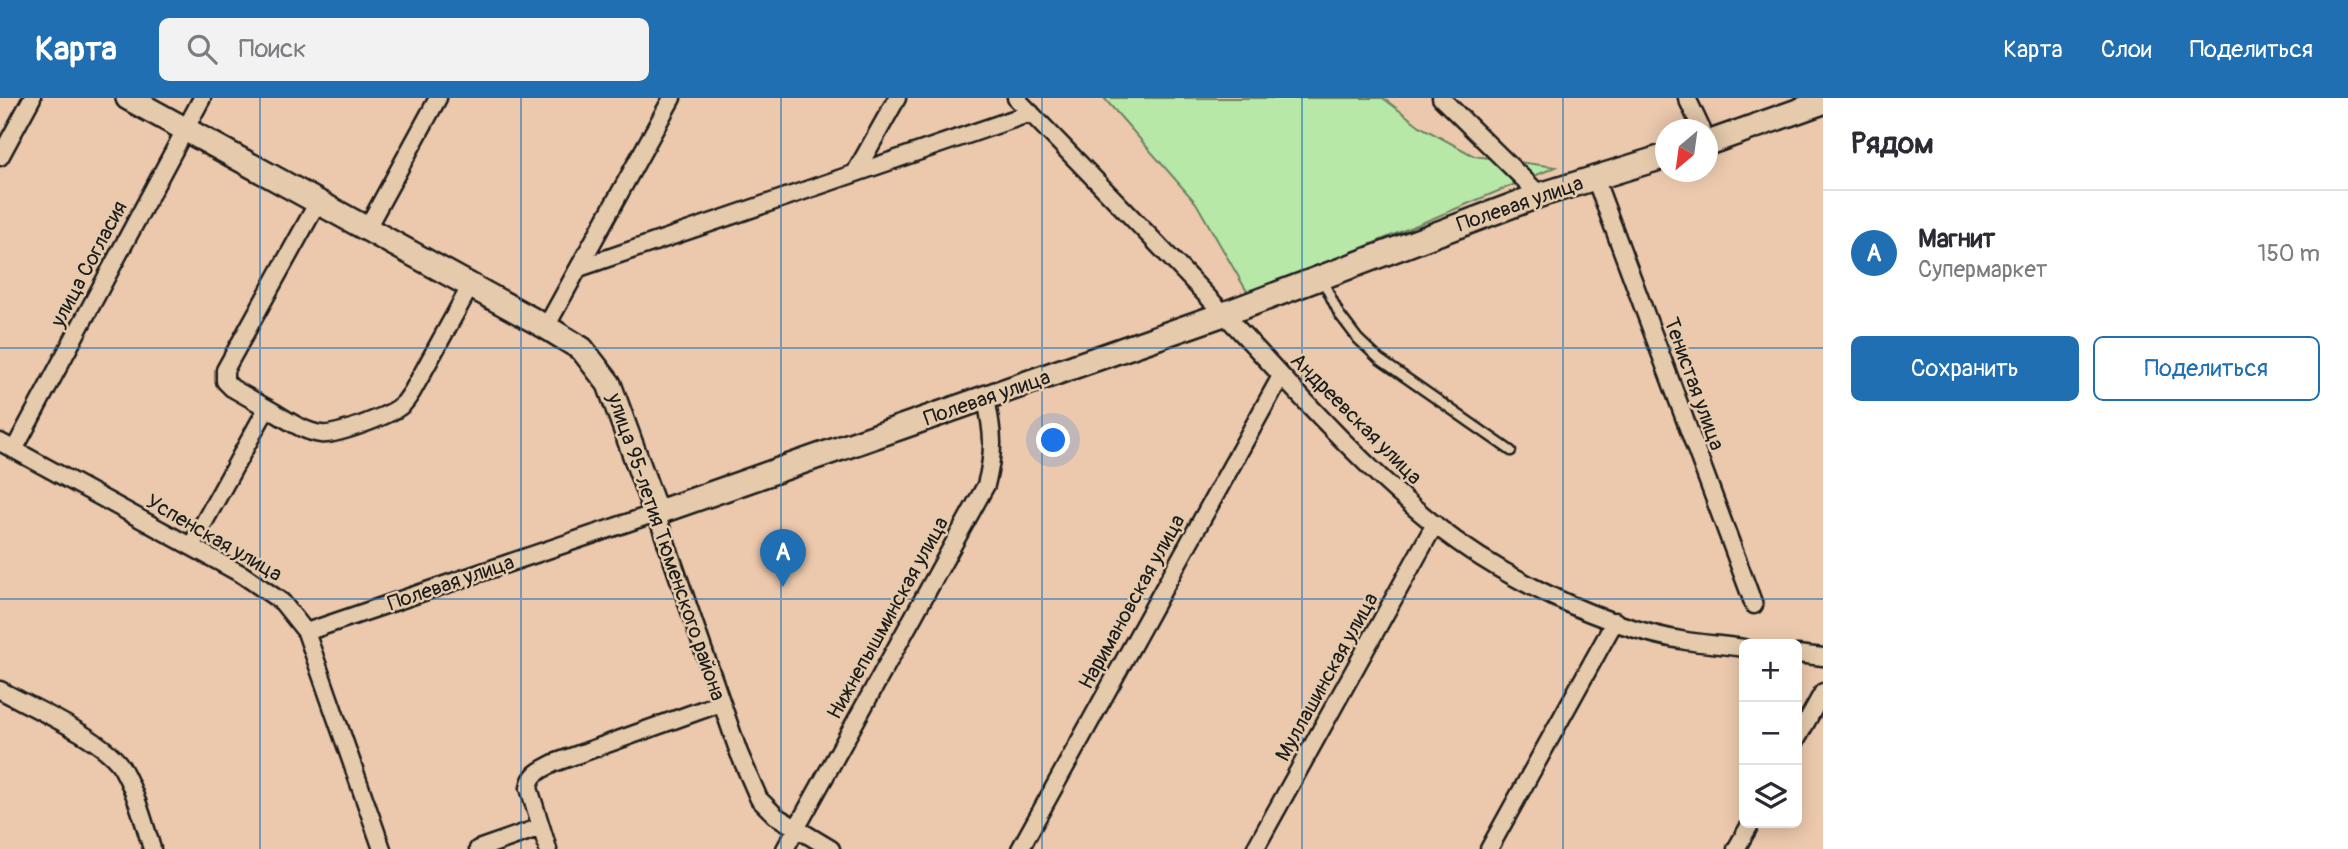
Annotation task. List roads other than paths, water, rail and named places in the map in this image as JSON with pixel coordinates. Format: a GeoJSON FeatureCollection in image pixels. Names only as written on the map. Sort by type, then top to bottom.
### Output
{"type":"FeatureCollection","features":[{"type":"Feature","properties":{"kind":"street"},"geometry":{"type":"LineString","coordinates":[[0,157],[32,98]]}},
{"type":"Feature","properties":{"kind":"street","name":"улица 95-летия Тюменского района"},"geometry":{"type":"LineString","coordinates":[[128,98],[471,285],[582,349],[609,384],[739,753],[760,799],[776,817],[831,849]]}},
{"type":"Feature","properties":{"kind":"street","name":"улица Согласия"},"geometry":{"type":"LineString","coordinates":[[7,446],[202,98]]}},
{"type":"Feature","properties":{"kind":"street"},"geometry":{"type":"LineString","coordinates":[[367,228],[438,98]]}},
{"type":"Feature","properties":{"kind":"street"},"geometry":{"type":"LineString","coordinates":[[546,327],[672,98]]}},
{"type":"Feature","properties":{"kind":"street"},"geometry":{"type":"LineString","coordinates":[[855,173],[897,98]]}},
{"type":"Feature","properties":{"kind":"street","name":"Андреевская улица"},"geometry":{"type":"LineString","coordinates":[[1016,98],[1282,376],[1380,475],[1435,524],[1518,578],[1565,603],[1685,641],[1739,647]]}},
{"type":"Feature","properties":{"kind":"street"},"geometry":{"type":"LineString","coordinates":[[1441,98],[1540,195]]}},
{"type":"Feature","properties":{"kind":"street"},"geometry":{"type":"LineString","coordinates":[[1687,98],[1697,119]]}},
{"type":"Feature","properties":{"kind":"street"},"geometry":{"type":"LineString","coordinates":[[1718,135],[1823,102]]}},
{"type":"Feature","properties":{"kind":"street"},"geometry":{"type":"LineString","coordinates":[[579,268],[1031,113]]}},
{"type":"Feature","properties":{"kind":"street","name":"Полевая улица"},"geometry":{"type":"LineString","coordinates":[[306,632],[986,399],[1224,314],[1540,195],[1655,159]]}},
{"type":"Feature","properties":{"kind":"street","name":"Тенистая улица"},"geometry":{"type":"LineString","coordinates":[[1595,178],[1754,605]]}},
{"type":"Feature","properties":{"kind":"street"},"geometry":{"type":"LineString","coordinates":[[318,202],[225,370],[225,381],[232,388],[311,432],[323,435],[337,432],[393,412],[404,404],[471,285]]}},
{"type":"Feature","properties":{"kind":"street","name":"Наримановская улица"},"geometry":{"type":"LineString","coordinates":[[1020,849],[1282,376]]}},
{"type":"Feature","properties":{"kind":"street","name":"Нижнепышминская улица"},"geometry":{"type":"LineString","coordinates":[[785,849],[986,485],[992,460],[993,435],[986,399]]}},
{"type":"Feature","properties":{"kind":"street"},"geometry":{"type":"LineString","coordinates":[[191,546],[267,408]]}},
{"type":"Feature","properties":{"kind":"street","name":"Успенская улица"},"geometry":{"type":"LineString","coordinates":[[7,446],[243,575],[282,602],[306,632],[382,849]]}},
{"type":"Feature","properties":{"kind":"street","name":"Муллашинская улица"},"geometry":{"type":"LineString","coordinates":[[1255,849],[1435,524]]}},
{"type":"Feature","properties":{"kind":"street"},"geometry":{"type":"LineString","coordinates":[[1489,849],[1615,621]]}},
{"type":"Feature","properties":{"kind":"street"},"geometry":{"type":"LineString","coordinates":[[1802,655],[1823,657]]}},
{"type":"Feature","properties":{"kind":"street"},"geometry":{"type":"LineString","coordinates":[[0,690],[101,746],[121,766],[140,808],[152,849]]}},
{"type":"Feature","properties":{"kind":"street"},"geometry":{"type":"LineString","coordinates":[[1802,731],[1823,692]]}},
{"type":"Feature","properties":{"kind":"street"},"geometry":{"type":"LineString","coordinates":[[548,849],[529,788],[530,778],[537,772],[554,763],[721,703]]}},
{"type":"Feature","properties":{"kind":"street"},"geometry":{"type":"LineString","coordinates":[[478,849],[541,827]]}},
{"type":"Feature","properties":{"kind":"street"},"geometry":{"type":"LineString","coordinates":[[1736,849],[1748,828]]}},
{"type":"Feature","properties":{"kind":"lane"},"geometry":{"type":"LineString","coordinates":[[1321,278],[1339,314],[1358,340],[1379,359],[1511,451]]}},
{"type":"Feature","properties":{"kind":"place","name":"Магнит"},"geometry":{"type":"Point","coordinates":[783,587]}}]}
